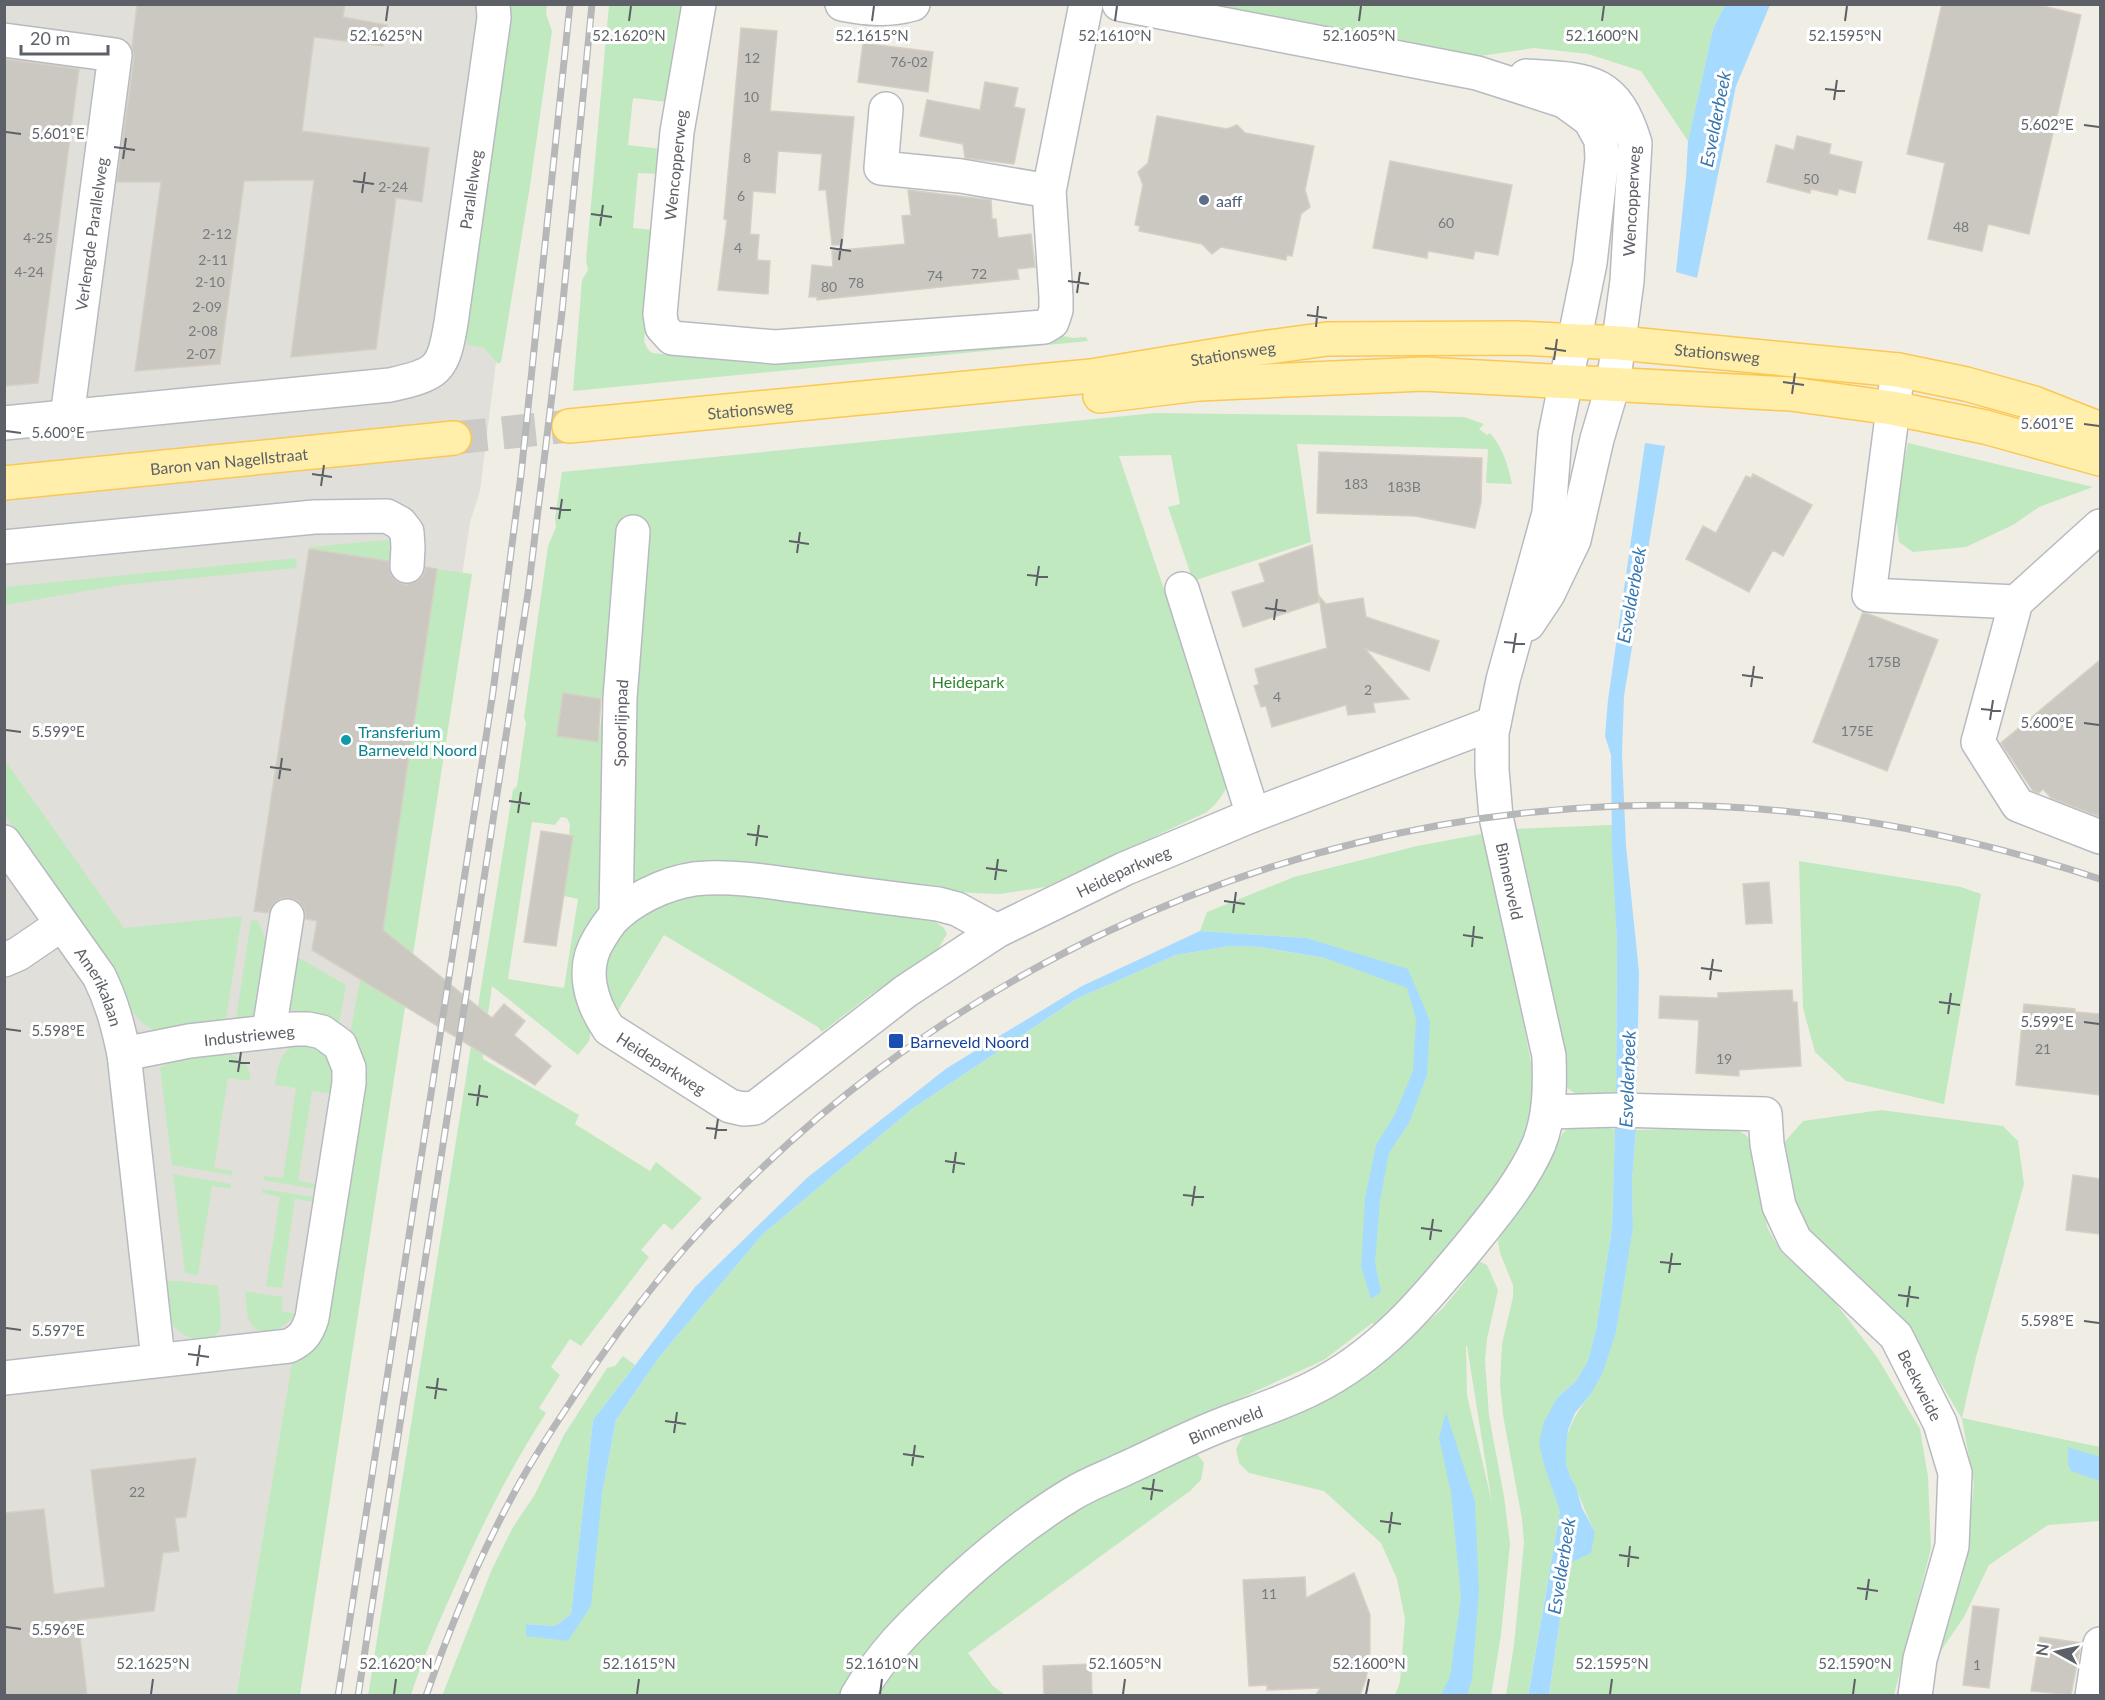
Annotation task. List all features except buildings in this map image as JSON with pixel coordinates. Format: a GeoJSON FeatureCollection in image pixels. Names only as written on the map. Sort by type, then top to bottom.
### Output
{"type":"FeatureCollection","features":[{"type":"Feature","properties":{"kind":"main road","name":"Stationsweg"},"geometry":{"type":"LineString","coordinates":[[2100,429],[2034,403],[1966,384],[1898,370],[1576,339],[1517,338],[1327,339],[1091,376],[567,435],[1079,398],[1199,384],[1424,374],[1791,394],[1893,408],[1985,427],[2100,459]]}},
{"type":"Feature","properties":{"kind":"main road","name":"Baron van Nagellstraat"},"geometry":{"type":"LineString","coordinates":[[4,483],[453,447],[4,501]]}},
{"type":"Feature","properties":{"kind":"street","name":"Parallelweg"},"geometry":{"type":"LineString","coordinates":[[67,417],[390,385],[414,380],[435,371],[443,360],[452,323],[494,18],[493,4]]}},
{"type":"Feature","properties":{"kind":"street","name":"Wencopperweg"},"geometry":{"type":"LineString","coordinates":[[699,4],[677,132],[660,314],[662,327],[672,338],[775,347],[1044,327],[1052,322],[1056,310],[1049,191]]}},
{"type":"Feature","properties":{"kind":"street"},"geometry":{"type":"LineString","coordinates":[[842,4],[872,10],[893,10],[914,4]]}},
{"type":"Feature","properties":{"kind":"street"},"geometry":{"type":"LineString","coordinates":[[886,109],[881,168],[961,176],[1049,191],[1086,4]]}},
{"type":"Feature","properties":{"kind":"street","name":"Wencopperweg"},"geometry":{"type":"LineString","coordinates":[[1119,4],[1477,73],[1564,101],[1590,120],[1600,140],[1602,159],[1590,263],[1567,381]]}},
{"type":"Feature","properties":{"kind":"street","name":"Verlengde Parallelweg"},"geometry":{"type":"LineString","coordinates":[[4,40],[115,55],[67,417]]}},
{"type":"Feature","properties":{"kind":"street","name":"Wencopperweg"},"geometry":{"type":"LineString","coordinates":[[1477,73],[1580,80],[1605,91],[1619,105],[1629,124],[1635,143],[1627,281],[1613,385]]}},
{"type":"Feature","properties":{"kind":"street"},"geometry":{"type":"LineString","coordinates":[[1898,370],[1869,595],[2016,602]]}},
{"type":"Feature","properties":{"kind":"street","name":"Binnenveld"},"geometry":{"type":"LineString","coordinates":[[857,1695],[873,1669],[893,1644],[975,1564],[1030,1522],[1074,1493],[1197,1436],[1312,1389],[1355,1365],[1383,1342],[1434,1290],[1497,1212],[1530,1161],[1539,1143],[1548,1112],[1549,1056],[1496,817],[1492,770],[1494,723],[1511,650],[1549,513],[1555,435],[1567,381]]}},
{"type":"Feature","properties":{"kind":"street","name":"Binnenveld"},"geometry":{"type":"LineString","coordinates":[[1511,650],[1548,594],[1574,540],[1597,439],[1613,385]]}},
{"type":"Feature","properties":{"kind":"street"},"geometry":{"type":"LineString","coordinates":[[4,423],[67,417]]}},
{"type":"Feature","properties":{"kind":"street"},"geometry":{"type":"LineString","coordinates":[[4,547],[314,517],[387,516],[400,523],[406,532],[408,547],[406,566]]}},
{"type":"Feature","properties":{"kind":"street"},"geometry":{"type":"LineString","coordinates":[[2100,526],[2016,602],[1978,742],[2018,805],[2100,837]]}},
{"type":"Feature","properties":{"kind":"street","name":"Spoorlijnpad"},"geometry":{"type":"LineString","coordinates":[[616,915],[620,698],[633,532]]}},
{"type":"Feature","properties":{"kind":"street"},"geometry":{"type":"LineString","coordinates":[[1182,589],[1253,815]]}},
{"type":"Feature","properties":{"kind":"street","name":"Heideparkweg"},"geometry":{"type":"LineString","coordinates":[[997,931],[957,909],[938,904],[756,881],[705,878],[677,883],[654,891],[616,915],[596,944],[589,965],[590,990],[597,1012],[609,1029],[730,1106],[756,1108],[906,991],[997,931],[1124,869],[1253,815],[1494,723]]}},
{"type":"Feature","properties":{"kind":"street","name":"Amerikalaan"},"geometry":{"type":"LineString","coordinates":[[4,842],[99,976],[111,1000],[124,1054]]}},
{"type":"Feature","properties":{"kind":"street"},"geometry":{"type":"LineString","coordinates":[[269,1031],[287,916]]}},
{"type":"Feature","properties":{"kind":"street"},"geometry":{"type":"LineString","coordinates":[[4,960],[18,954],[62,924]]}},
{"type":"Feature","properties":{"kind":"street","name":"Industrieweg"},"geometry":{"type":"LineString","coordinates":[[4,1378],[289,1346],[306,1334],[314,1306],[349,1083],[349,1068],[340,1045],[322,1032],[294,1029],[189,1041],[124,1054]]}},
{"type":"Feature","properties":{"kind":"street"},"geometry":{"type":"LineString","coordinates":[[124,1054],[158,1359]]}},
{"type":"Feature","properties":{"kind":"street","name":"Beekweide"},"geometry":{"type":"LineString","coordinates":[[1548,1112],[1647,1111],[1765,1114],[1767,1144],[1779,1206],[1796,1240],[1896,1336],[1941,1423],[1955,1473],[1952,1546],[1920,1659],[1915,1695]]}},
{"type":"Feature","properties":{"kind":"street"},"geometry":{"type":"LineString","coordinates":[[2092,1695],[2100,1644]]}},
{"type":"Feature","properties":{"kind":"shaded area"},"geometry":{"type":"Polygon","coordinates":[[[5,5],[531,5],[494,340],[496,362],[480,491],[470,522],[448,671],[420,667],[381,927],[381,980],[318,1380],[289,1383],[236,1695],[5,1696],[5,5]]]}},
{"type":"Feature","properties":{"kind":"green space"},"geometry":{"type":"Polygon","coordinates":[[[509,5],[547,5],[546,14],[552,31],[530,186],[502,357],[498,364],[484,348],[468,345],[466,340],[509,5]]]}},
{"type":"Feature","properties":{"kind":"green space"},"geometry":{"type":"Polygon","coordinates":[[[609,5],[682,5],[674,41],[667,102],[633,98],[628,145],[662,149],[660,174],[638,173],[633,228],[654,230],[644,341],[652,353],[773,365],[1063,336],[1086,337],[1088,341],[573,391],[582,280],[588,270],[586,260],[609,5]]]}},
{"type":"Feature","properties":{"kind":"green space"},"geometry":{"type":"Polygon","coordinates":[[[1187,5],[1725,5],[1713,29],[1688,141],[1641,71],[1588,54],[1534,48],[1480,56],[1427,49],[1187,5]]]}},
{"type":"Feature","properties":{"kind":"green space","name":"Heidepark"},"geometry":{"type":"Polygon","coordinates":[[[1155,413],[1464,417],[1484,424],[1479,429],[1487,435],[1490,433],[1502,451],[1512,484],[1486,483],[1488,449],[1297,444],[1311,542],[1193,581],[1168,507],[1180,504],[1171,455],[1119,456],[1229,781],[1217,801],[1207,812],[1046,887],[1000,894],[973,893],[756,871],[600,900],[576,995],[582,1019],[590,1031],[589,1041],[578,1055],[492,986],[488,1014],[478,1006],[513,790],[517,786],[526,723],[524,717],[548,546],[556,527],[555,518],[562,472],[1155,413]],[[563,693],[557,736],[598,742],[604,699],[563,693]],[[561,817],[555,825],[532,822],[508,979],[564,988],[578,899],[564,896],[573,836],[569,835],[570,825],[567,818],[561,817]]]}},
{"type":"Feature","properties":{"kind":"green space"},"geometry":{"type":"Polygon","coordinates":[[[1908,443],[2093,487],[2039,507],[2013,525],[1966,547],[1913,552],[1899,542],[1895,506],[1908,443]]]}},
{"type":"Feature","properties":{"kind":"green space"},"geometry":{"type":"Polygon","coordinates":[[[397,539],[399,563],[309,549],[310,547],[397,539]]]}},
{"type":"Feature","properties":{"kind":"green space"},"geometry":{"type":"Polygon","coordinates":[[[297,558],[296,568],[121,585],[5,605],[5,587],[297,558]]]}},
{"type":"Feature","properties":{"kind":"green space"},"geometry":{"type":"Polygon","coordinates":[[[437,569],[472,574],[413,955],[383,930],[437,569]]]}},
{"type":"Feature","properties":{"kind":"green space"},"geometry":{"type":"Polygon","coordinates":[[[4,759],[124,928],[242,916],[225,1026],[165,1032],[148,1027],[139,1019],[124,997],[101,949],[5,815],[4,759]]]}},
{"type":"Feature","properties":{"kind":"green space"},"geometry":{"type":"Polygon","coordinates":[[[1612,825],[1617,943],[1616,1097],[1586,1100],[1564,1086],[1513,829],[1612,825]]]}},
{"type":"Feature","properties":{"kind":"green space"},"geometry":{"type":"Polygon","coordinates":[[[1487,833],[1537,1094],[1531,1125],[1493,1199],[1377,1328],[1372,1323],[1324,1360],[1170,1430],[1069,1484],[846,1695],[442,1696],[492,1569],[513,1527],[534,1496],[564,1435],[607,1368],[615,1366],[623,1356],[635,1365],[593,1420],[571,1614],[555,1626],[526,1624],[568,1641],[602,1494],[616,1420],[660,1356],[763,1234],[912,1109],[1076,999],[1176,955],[1230,946],[1258,947],[1325,958],[1344,964],[1306,938],[1200,931],[1207,912],[1294,877],[1417,846],[1487,833]]]}},
{"type":"Feature","properties":{"kind":"green space"},"geometry":{"type":"Polygon","coordinates":[[[1799,861],[1961,887],[1981,894],[1944,1104],[1846,1081],[1815,1052],[1803,1008],[1799,861]]]}},
{"type":"Feature","properties":{"kind":"green space"},"geometry":{"type":"Polygon","coordinates":[[[693,888],[921,912],[944,928],[947,934],[938,949],[869,996],[822,1032],[818,1027],[664,935],[616,1014],[609,1001],[604,966],[617,929],[693,888]]]}},
{"type":"Feature","properties":{"kind":"green space"},"geometry":{"type":"Polygon","coordinates":[[[251,920],[258,921],[270,950],[256,1017],[235,1025],[251,920]]]}},
{"type":"Feature","properties":{"kind":"green space"},"geometry":{"type":"Polygon","coordinates":[[[289,952],[346,985],[339,1023],[300,1014],[289,1008],[289,952]]]}},
{"type":"Feature","properties":{"kind":"green space"},"geometry":{"type":"Polygon","coordinates":[[[360,979],[405,1007],[300,1695],[236,1696],[293,1357],[364,1064],[360,1050],[350,1035],[360,979]]]}},
{"type":"Feature","properties":{"kind":"green space"},"geometry":{"type":"Polygon","coordinates":[[[300,1045],[318,1050],[324,1055],[333,1076],[334,1094],[312,1091],[298,1181],[317,1184],[316,1189],[263,1180],[264,1176],[283,1178],[296,1088],[275,1085],[284,1054],[300,1045]]]}},
{"type":"Feature","properties":{"kind":"green space"},"geometry":{"type":"Polygon","coordinates":[[[471,1046],[483,1053],[483,1059],[579,1115],[575,1124],[650,1171],[656,1162],[702,1198],[672,1230],[664,1223],[641,1250],[649,1257],[581,1346],[570,1339],[551,1367],[560,1375],[539,1408],[546,1413],[495,1501],[430,1643],[411,1695],[368,1696],[471,1046]]]}},
{"type":"Feature","properties":{"kind":"green space"},"geometry":{"type":"Polygon","coordinates":[[[224,1054],[240,1058],[250,1075],[250,1081],[228,1078],[214,1168],[233,1171],[232,1175],[172,1165],[160,1068],[182,1059],[224,1054]]]}},
{"type":"Feature","properties":{"kind":"green space"},"geometry":{"type":"Polygon","coordinates":[[[1881,1110],[2003,1126],[2018,1141],[2024,1184],[1976,1357],[1962,1418],[2100,1447],[2100,1521],[2048,1525],[1989,1565],[1964,1617],[1936,1658],[1963,1575],[1974,1484],[1962,1419],[1914,1337],[1796,1220],[1782,1145],[1803,1121],[1881,1110]]]}},
{"type":"Feature","properties":{"kind":"green space"},"geometry":{"type":"Polygon","coordinates":[[[1583,1124],[1615,1129],[1612,1228],[1596,1329],[1588,1362],[1576,1381],[1557,1398],[1551,1484],[1560,1511],[1528,1695],[1506,1695],[1514,1645],[1524,1543],[1500,1385],[1502,1344],[1513,1297],[1513,1285],[1500,1253],[1498,1241],[1563,1133],[1568,1128],[1583,1124]]]}},
{"type":"Feature","properties":{"kind":"green space"},"geometry":{"type":"Polygon","coordinates":[[[1732,1127],[1746,1135],[1757,1150],[1767,1227],[1781,1252],[1831,1297],[1877,1357],[1920,1429],[1928,1477],[1931,1548],[1894,1695],[1549,1696],[1568,1564],[1590,1553],[1595,1532],[1566,1465],[1566,1442],[1568,1432],[1578,1412],[1591,1394],[1633,1227],[1632,1181],[1636,1130],[1732,1127]]]}},
{"type":"Feature","properties":{"kind":"green space"},"geometry":{"type":"Polygon","coordinates":[[[173,1174],[231,1184],[231,1189],[212,1186],[198,1275],[185,1273],[173,1174]]]}},
{"type":"Feature","properties":{"kind":"green space"},"geometry":{"type":"Polygon","coordinates":[[[262,1189],[314,1197],[314,1202],[295,1199],[282,1288],[266,1286],[280,1197],[262,1193],[262,1189]]]}},
{"type":"Feature","properties":{"kind":"green space"},"geometry":{"type":"Polygon","coordinates":[[[1481,1262],[1487,1265],[1498,1290],[1487,1339],[1485,1361],[1489,1416],[1504,1496],[1510,1544],[1501,1635],[1492,1690],[1491,1695],[1395,1695],[1400,1682],[1405,1619],[1397,1579],[1381,1543],[1324,1491],[1249,1473],[1239,1463],[1236,1449],[1243,1436],[1365,1378],[1442,1309],[1466,1280],[1474,1265],[1481,1262]],[[1467,1346],[1467,1395],[1492,1503],[1467,1346]]]}},
{"type":"Feature","properties":{"kind":"green space"},"geometry":{"type":"Polygon","coordinates":[[[164,1281],[218,1286],[221,1318],[220,1328],[216,1335],[211,1339],[196,1339],[188,1337],[175,1328],[168,1313],[164,1281]]]}},
{"type":"Feature","properties":{"kind":"green space"},"geometry":{"type":"Polygon","coordinates":[[[245,1291],[283,1297],[282,1311],[295,1314],[279,1328],[266,1332],[259,1330],[253,1327],[249,1320],[245,1291]]]}},
{"type":"Feature","properties":{"kind":"green space"},"geometry":{"type":"Polygon","coordinates":[[[1182,1454],[1197,1454],[1204,1463],[1201,1480],[1190,1491],[968,1653],[993,1686],[1005,1695],[877,1696],[888,1676],[945,1614],[985,1575],[1086,1500],[1182,1454]]]}},
{"type":"Feature","properties":{"kind":"water","name":"Esvelderbeek"},"geometry":{"type":"Polygon","coordinates":[[[1725,5],[1770,5],[1736,86],[1697,278],[1676,272],[1688,141],[1713,29],[1725,5]]]}},
{"type":"Feature","properties":{"kind":"water","name":"Esvelderbeek"},"geometry":{"type":"Polygon","coordinates":[[[1645,443],[1665,446],[1624,696],[1622,754],[1626,846],[1639,972],[1636,1130],[1632,1181],[1633,1227],[1616,1332],[1603,1372],[1591,1394],[1575,1413],[1568,1430],[1566,1464],[1582,1508],[1595,1532],[1591,1553],[1568,1564],[1549,1695],[1528,1696],[1560,1511],[1539,1443],[1544,1422],[1557,1398],[1576,1381],[1588,1361],[1596,1329],[1612,1228],[1617,943],[1612,849],[1611,755],[1605,736],[1608,700],[1645,443]]]}},
{"type":"Feature","properties":{"kind":"water"},"geometry":{"type":"Polygon","coordinates":[[[1200,931],[1306,938],[1408,969],[1430,1021],[1427,1075],[1409,1123],[1389,1153],[1380,1201],[1375,1263],[1381,1292],[1371,1299],[1361,1267],[1365,1198],[1376,1145],[1394,1116],[1413,1071],[1416,1019],[1407,988],[1325,958],[1259,947],[1230,946],[1176,955],[1076,999],[912,1109],[763,1234],[660,1356],[616,1420],[602,1494],[591,1606],[568,1641],[526,1636],[526,1624],[555,1626],[571,1614],[593,1420],[695,1287],[808,1177],[947,1068],[1082,986],[1200,931]]]}},
{"type":"Feature","properties":{"kind":"water"},"geometry":{"type":"Polygon","coordinates":[[[1446,1412],[1475,1501],[1479,1592],[1472,1680],[1467,1695],[1441,1695],[1450,1676],[1461,1597],[1451,1493],[1439,1438],[1446,1412]]]}},
{"type":"Feature","properties":{"kind":"water"},"geometry":{"type":"Polygon","coordinates":[[[2068,1447],[2100,1457],[2100,1481],[2071,1471],[2068,1464],[2068,1447]]]}},
{"type":"Feature","properties":{"kind":"tunnel"},"geometry":{"type":"LineString","coordinates":[[454,438],[569,426]]}},
{"type":"Feature","properties":{"kind":"railway"},"geometry":{"type":"LineString","coordinates":[[338,1696],[493,692],[521,475],[570,4]]}},
{"type":"Feature","properties":{"kind":"railway"},"geometry":{"type":"LineString","coordinates":[[358,1696],[528,593],[562,312],[592,4]]}},
{"type":"Feature","properties":{"kind":"railway"},"geometry":{"type":"LineString","coordinates":[[426,1696],[476,1569],[527,1470],[613,1340],[685,1248],[778,1153],[880,1068],[990,994],[1107,932],[1229,881],[1356,843],[1487,818],[1619,806],[1680,805],[1742,808],[1863,821],[1983,845],[2100,879]]}},
{"type":"Feature","properties":{"kind":"place","name":"aaff"},"geometry":{"type":"Point","coordinates":[1204,200]}},
{"type":"Feature","properties":{"kind":"place","name":"Transferium Barneveld Noord"},"geometry":{"type":"Point","coordinates":[346,740]}},
{"type":"Feature","properties":{"kind":"place","name":"Barneveld Noord"},"geometry":{"type":"Point","coordinates":[896,1041]}}]}
